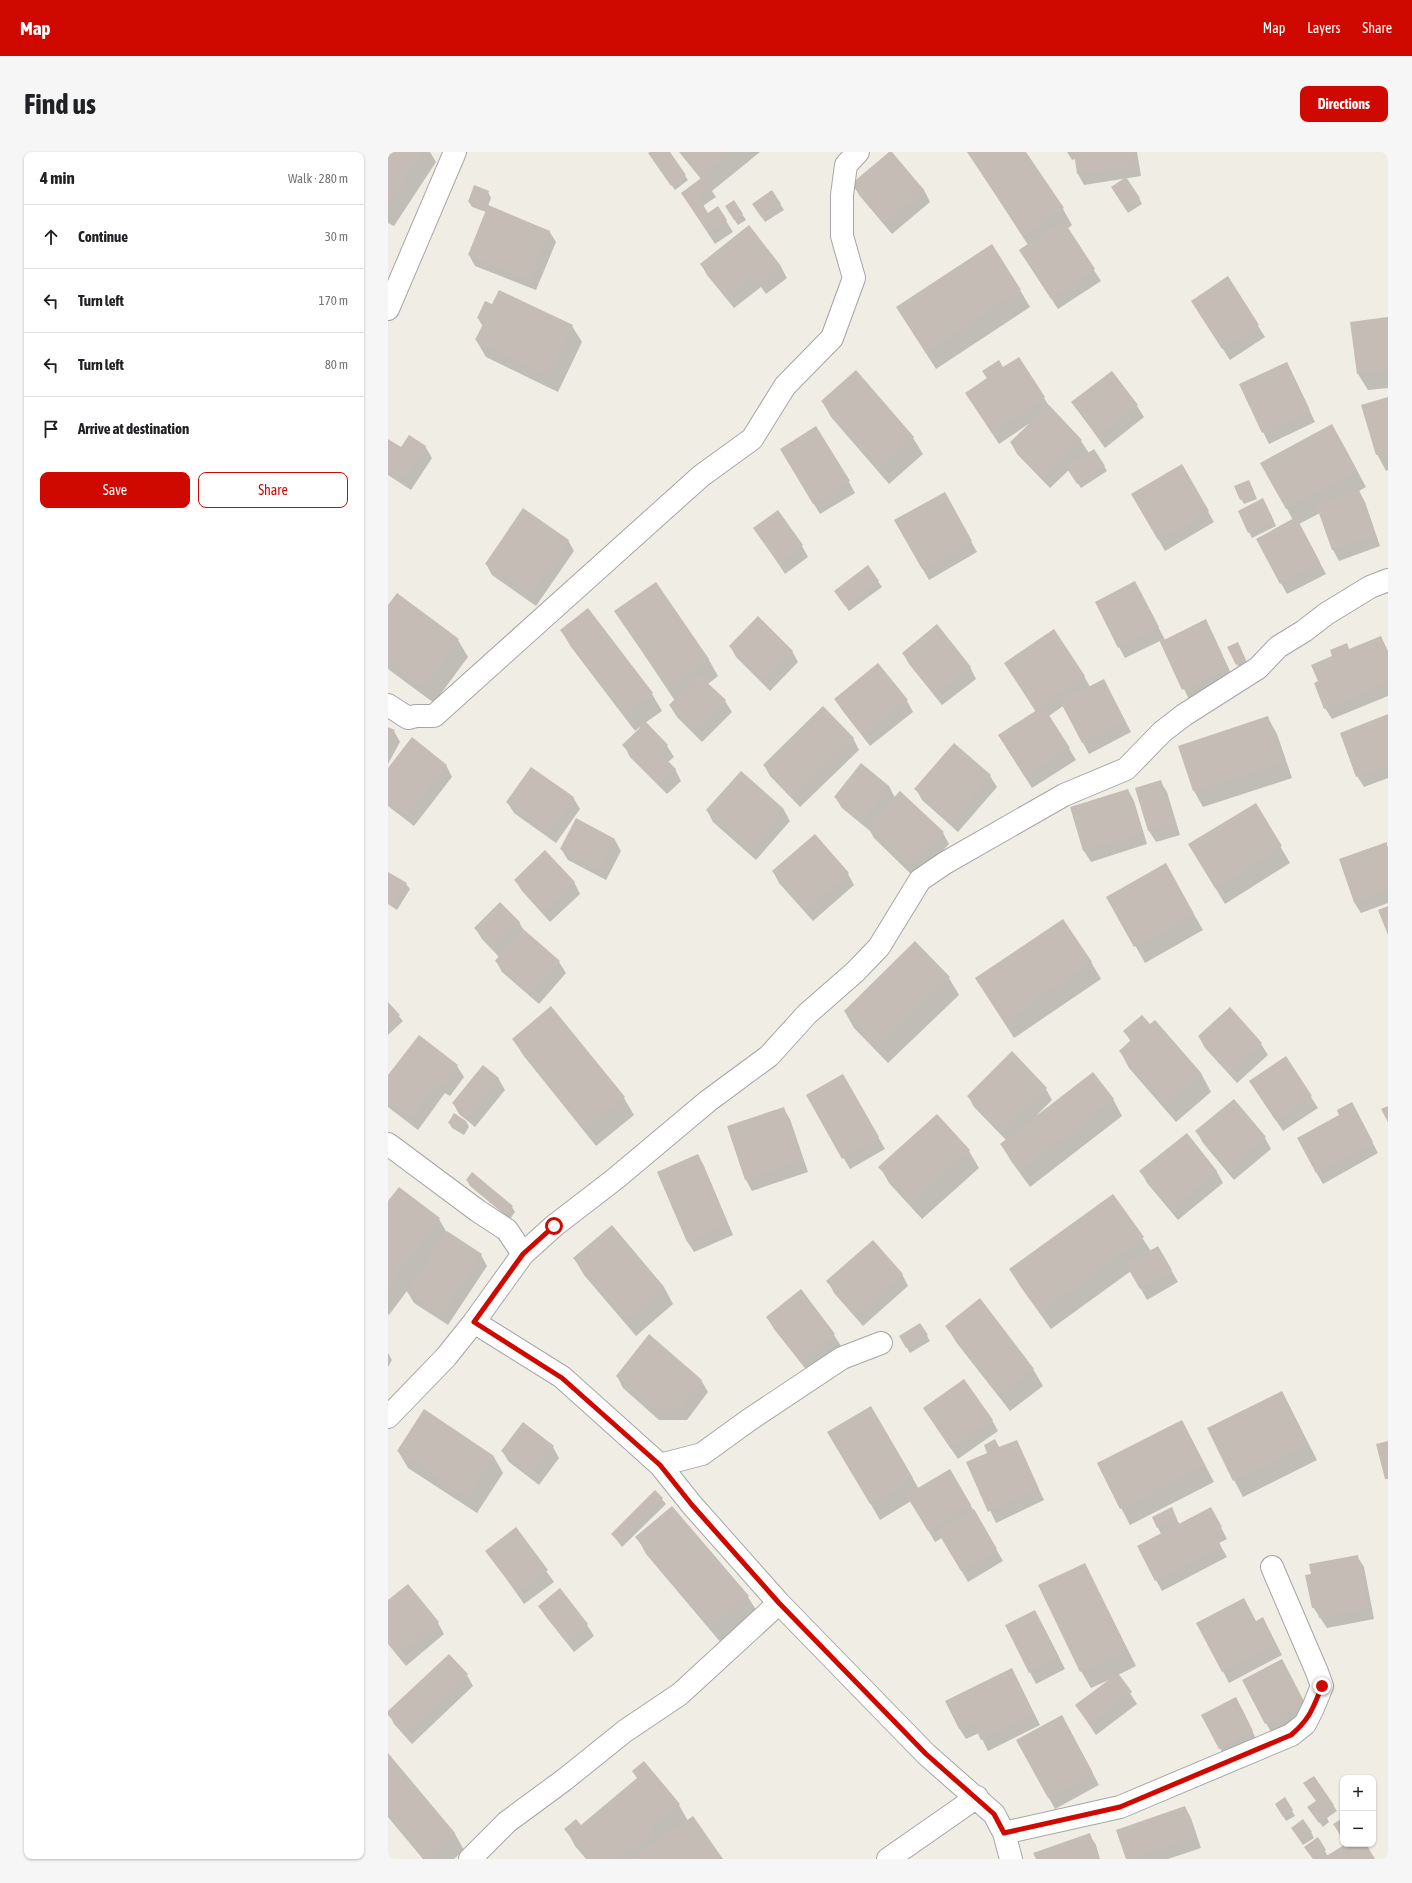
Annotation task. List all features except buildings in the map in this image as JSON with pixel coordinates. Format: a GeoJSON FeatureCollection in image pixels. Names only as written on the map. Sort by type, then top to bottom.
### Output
{"type":"FeatureCollection","features":[{"type":"Feature","properties":{"kind":"street"},"geometry":{"type":"LineString","coordinates":[[388,310],[455,152]]}},
{"type":"Feature","properties":{"kind":"street"},"geometry":{"type":"LineString","coordinates":[[388,705],[408,718],[416,716],[434,716],[700,476],[752,438],[785,386],[832,338],[854,278],[842,236],[842,195],[846,165],[858,152]]}},
{"type":"Feature","properties":{"kind":"street"},"geometry":{"type":"LineString","coordinates":[[388,1417],[446,1357],[474,1322],[523,1254],[554,1226],[615,1179],[708,1100],[769,1056],[807,1014],[855,972],[879,946],[920,880],[945,863],[1064,795],[1126,769],[1162,732],[1184,715],[1258,668],[1278,648],[1326,614],[1370,587],[1388,580]]}},
{"type":"Feature","properties":{"kind":"street"},"geometry":{"type":"LineString","coordinates":[[388,1144],[478,1211],[507,1230],[523,1254]]}},
{"type":"Feature","properties":{"kind":"street"},"geometry":{"type":"LineString","coordinates":[[474,1322],[562,1378],[660,1465],[692,1505],[779,1603],[926,1754],[977,1797],[994,1814],[1004,1833],[1012,1859]]}},
{"type":"Feature","properties":{"kind":"street"},"geometry":{"type":"LineString","coordinates":[[660,1465],[702,1454],[749,1420],[842,1358],[881,1343]]}},
{"type":"Feature","properties":{"kind":"street"},"geometry":{"type":"LineString","coordinates":[[1004,1833],[1120,1807],[1291,1735],[1305,1724],[1322,1686],[1272,1567]]}},
{"type":"Feature","properties":{"kind":"street"},"geometry":{"type":"LineString","coordinates":[[470,1859],[507,1822],[564,1780],[625,1731],[680,1694],[779,1603]]}},
{"type":"Feature","properties":{"kind":"street"},"geometry":{"type":"LineString","coordinates":[[888,1859],[977,1797]]}},
{"type":"Feature","properties":{"kind":"route"},"geometry":{"type":"LineString","coordinates":[[554,1226],[523,1254],[474,1322],[562,1378],[660,1465],[692,1505],[779,1603],[926,1754],[977,1797],[994,1814],[1004,1833],[1120,1807],[1291,1735],[1305,1724],[1322,1686]]}}]}
